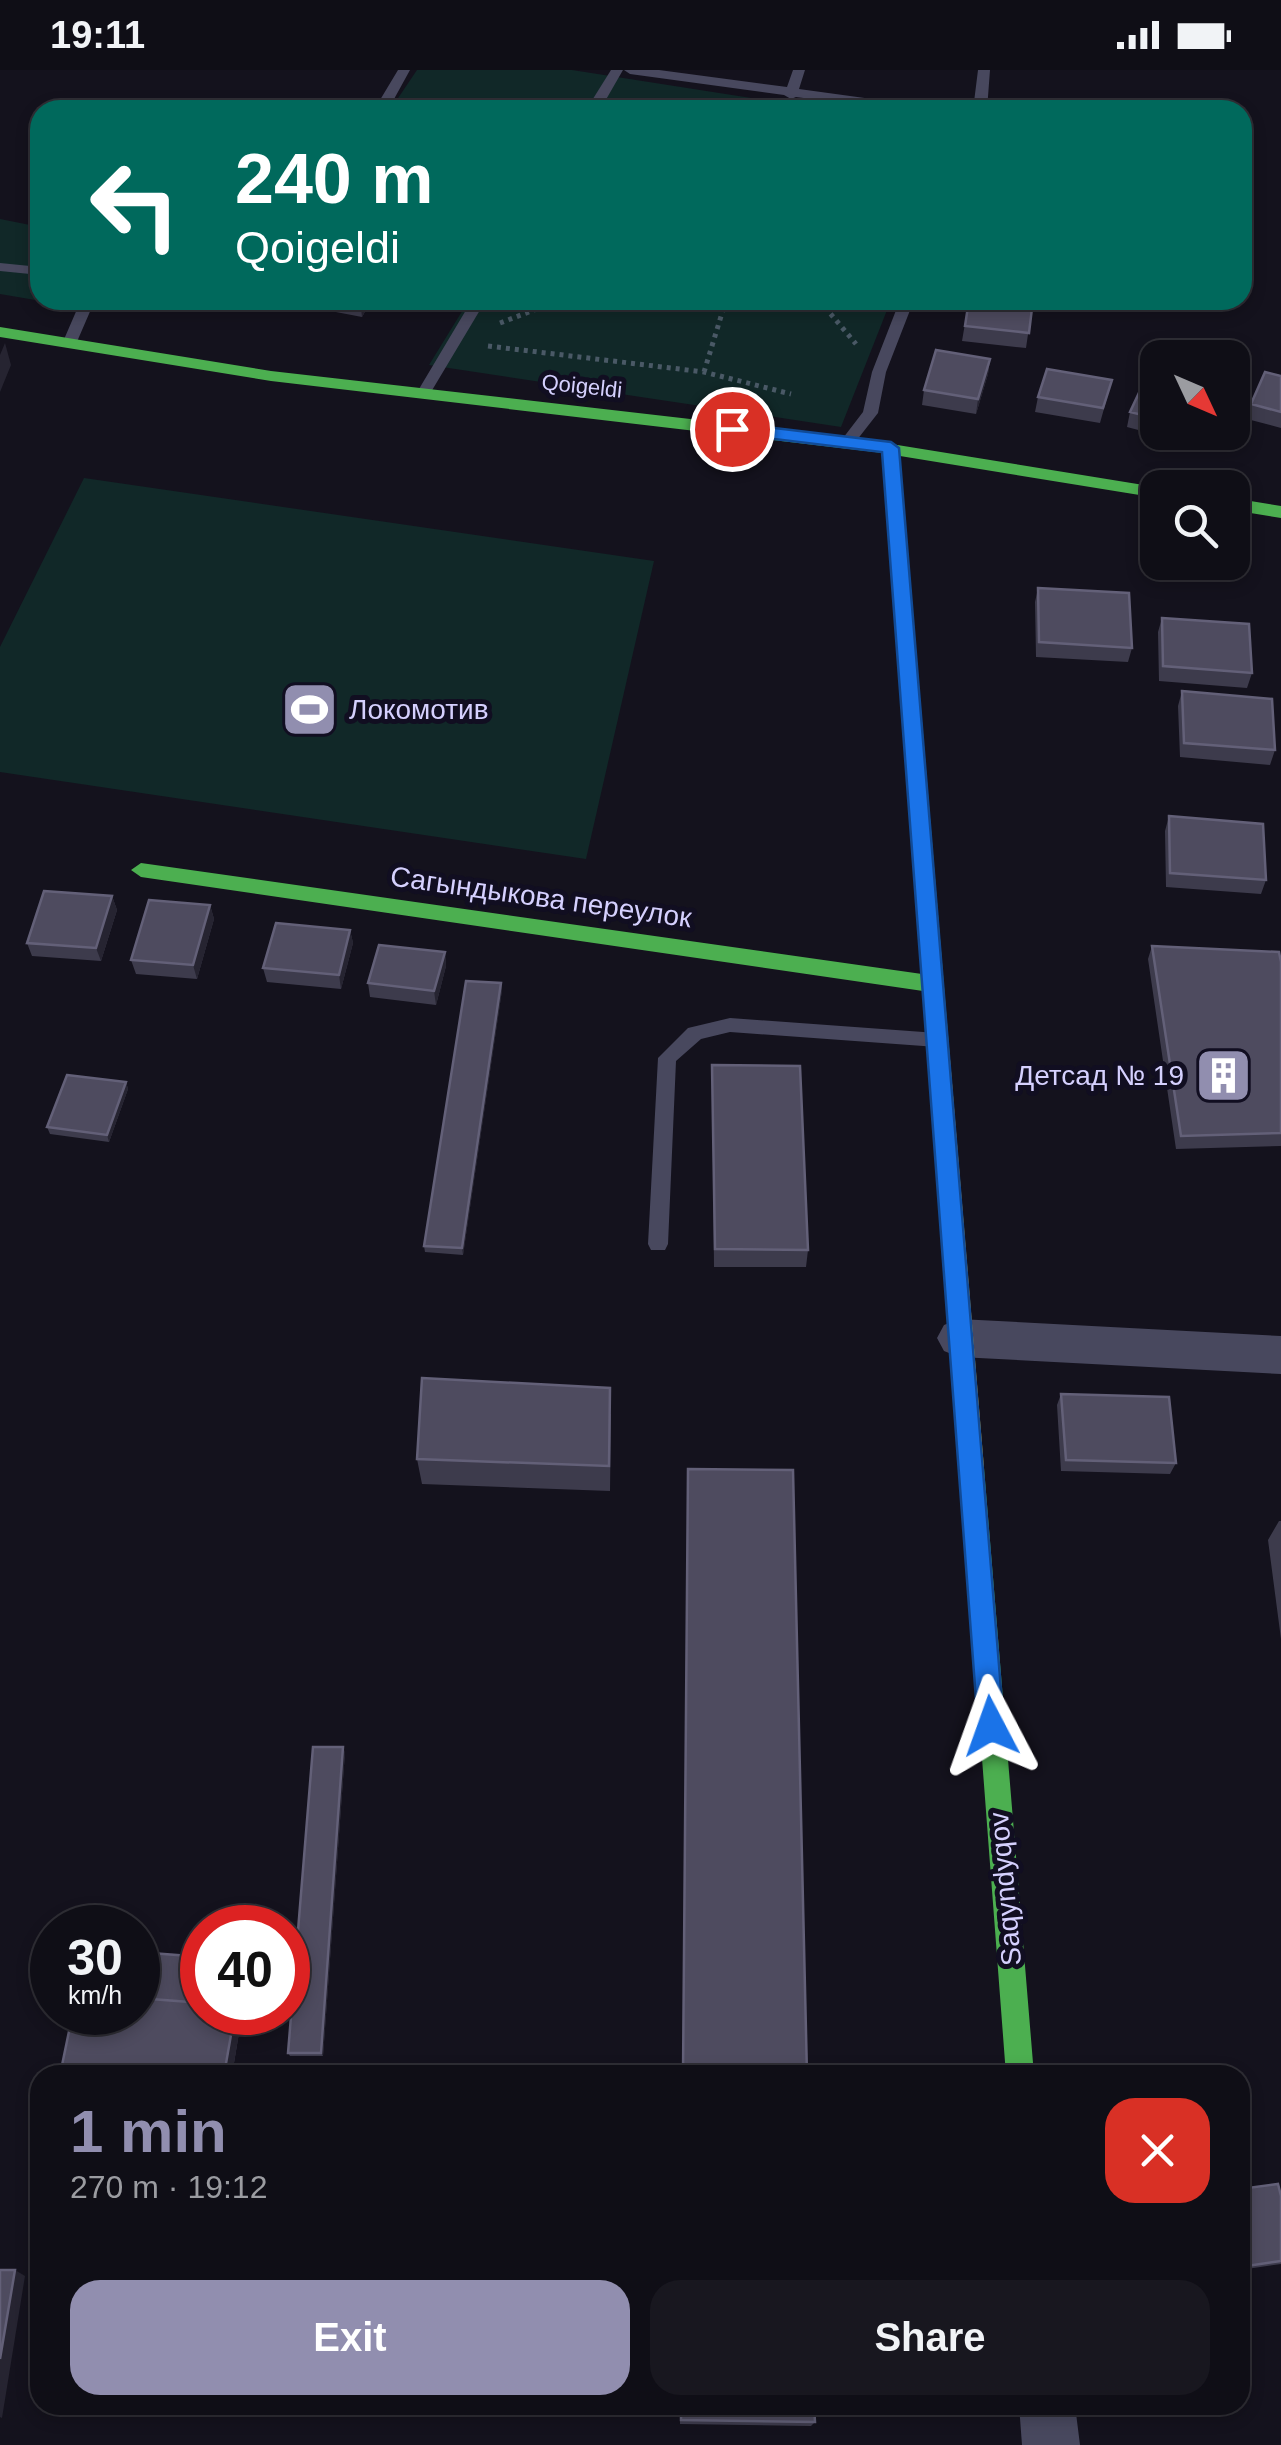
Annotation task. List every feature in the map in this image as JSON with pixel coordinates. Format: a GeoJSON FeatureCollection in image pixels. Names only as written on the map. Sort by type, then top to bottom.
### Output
{"type":"FeatureCollection","features":[{"type":"Feature","properties":{"kind":"street","name":"Qoigeldi"},"geometry":{"type":"LineString","coordinates":[[0,332],[271,376],[848,442],[1140,489]]}},
{"type":"Feature","properties":{"kind":"street","name":"Saqyndyqov"},"geometry":{"type":"LineString","coordinates":[[891,448],[1019,2065]]}},
{"type":"Feature","properties":{"kind":"street"},"geometry":{"type":"LineString","coordinates":[[1250,507],[1281,512]]}},
{"type":"Feature","properties":{"kind":"street","name":"Сагындыкова переулок"},"geometry":{"type":"LineString","coordinates":[[141,870],[933,984]]}},
{"type":"Feature","properties":{"kind":"street"},"geometry":{"type":"LineString","coordinates":[[959,1338],[1281,1355]]}},
{"type":"Feature","properties":{"kind":"street"},"geometry":{"type":"LineString","coordinates":[[1048,2415],[1050,2445]]}},
{"type":"Feature","properties":{"kind":"lane"},"geometry":{"type":"LineString","coordinates":[[388,100],[404,70]]}},
{"type":"Feature","properties":{"kind":"lane"},"geometry":{"type":"LineString","coordinates":[[599,100],[617,70]]}},
{"type":"Feature","properties":{"kind":"lane"},"geometry":{"type":"LineString","coordinates":[[630,70],[835,100]]}},
{"type":"Feature","properties":{"kind":"lane"},"geometry":{"type":"LineString","coordinates":[[791,95],[799,70]]}},
{"type":"Feature","properties":{"kind":"lane"},"geometry":{"type":"LineString","coordinates":[[981,100],[984,70]]}},
{"type":"Feature","properties":{"kind":"lane"},"geometry":{"type":"LineString","coordinates":[[0,267],[30,270]]}},
{"type":"Feature","properties":{"kind":"lane"},"geometry":{"type":"LineString","coordinates":[[69,344],[84,310]]}},
{"type":"Feature","properties":{"kind":"lane"},"geometry":{"type":"LineString","coordinates":[[424,394],[474,310]]}},
{"type":"Feature","properties":{"kind":"lane"},"geometry":{"type":"LineString","coordinates":[[848,442],[870,413],[879,372],[904,310]]}},
{"type":"Feature","properties":{"kind":"lane"},"geometry":{"type":"LineString","coordinates":[[658,1244],[667,1058],[695,1033],[730,1025],[938,1040]]}},
{"type":"Feature","properties":{"kind":"path"},"geometry":{"type":"LineString","coordinates":[[455,342],[535,310]]}},
{"type":"Feature","properties":{"kind":"path"},"geometry":{"type":"LineString","coordinates":[[704,372],[723,310]]}},
{"type":"Feature","properties":{"kind":"path"},"geometry":{"type":"LineString","coordinates":[[827,310],[879,372]]}},
{"type":"Feature","properties":{"kind":"path"},"geometry":{"type":"LineString","coordinates":[[455,342],[704,372],[870,413]]}},
{"type":"Feature","properties":{"kind":"green space"},"geometry":{"type":"Polygon","coordinates":[[[417,70],[572,70],[763,100],[397,100],[417,70]]]}},
{"type":"Feature","properties":{"kind":"green space"},"geometry":{"type":"Polygon","coordinates":[[[0,219],[30,225],[30,299],[0,294],[0,219]]]}},
{"type":"Feature","properties":{"kind":"green space"},"geometry":{"type":"Polygon","coordinates":[[[463,310],[887,310],[841,427],[429,365],[463,310]]]}},
{"type":"Feature","properties":{"kind":"green space","name":"Локомотив"},"geometry":{"type":"Polygon","coordinates":[[[84,478],[654,561],[586,859],[0,772],[0,647],[84,478]]]}},
{"type":"Feature","properties":{"kind":"building"},"geometry":{"type":"Polygon","coordinates":[[[967,310],[1032,310],[1029,333],[965,326],[967,310]]]}},
{"type":"Feature","properties":{"kind":"building"},"geometry":{"type":"Polygon","coordinates":[[[936,350],[990,359],[978,399],[924,390],[936,350]]]}},
{"type":"Feature","properties":{"kind":"building"},"geometry":{"type":"Polygon","coordinates":[[[1047,369],[1112,380],[1103,408],[1038,397],[1047,369]]]}},
{"type":"Feature","properties":{"kind":"building"},"geometry":{"type":"Polygon","coordinates":[[[1265,372],[1281,376],[1281,412],[1251,404],[1265,372]]]}},
{"type":"Feature","properties":{"kind":"building"},"geometry":{"type":"Polygon","coordinates":[[[1140,391],[1140,414],[1130,412],[1140,391]]]}},
{"type":"Feature","properties":{"kind":"building"},"geometry":{"type":"Polygon","coordinates":[[[1038,588],[1129,593],[1132,648],[1039,642],[1038,588]]]}},
{"type":"Feature","properties":{"kind":"building"},"geometry":{"type":"Polygon","coordinates":[[[1162,618],[1249,624],[1252,673],[1163,666],[1162,618]]]}},
{"type":"Feature","properties":{"kind":"building"},"geometry":{"type":"Polygon","coordinates":[[[1182,691],[1272,699],[1275,750],[1184,743],[1182,691]]]}},
{"type":"Feature","properties":{"kind":"building"},"geometry":{"type":"Polygon","coordinates":[[[1169,816],[1263,824],[1266,880],[1170,873],[1169,816]]]}},
{"type":"Feature","properties":{"kind":"building"},"geometry":{"type":"Polygon","coordinates":[[[44,891],[112,896],[96,948],[27,943],[44,891]]]}},
{"type":"Feature","properties":{"kind":"building"},"geometry":{"type":"Polygon","coordinates":[[[149,900],[210,905],[193,965],[131,960],[149,900]]]}},
{"type":"Feature","properties":{"kind":"building"},"geometry":{"type":"Polygon","coordinates":[[[276,923],[350,930],[339,975],[263,968],[276,923]]]}},
{"type":"Feature","properties":{"kind":"building"},"geometry":{"type":"Polygon","coordinates":[[[379,945],[445,952],[434,991],[368,983],[379,945]]]}},
{"type":"Feature","properties":{"kind":"building","name":"Детсад № 19"},"geometry":{"type":"Polygon","coordinates":[[[1152,946],[1279,952],[1281,1133],[1181,1136],[1152,946]]]}},
{"type":"Feature","properties":{"kind":"building"},"geometry":{"type":"Polygon","coordinates":[[[466,981],[501,983],[462,1248],[424,1246],[466,981]]]}},
{"type":"Feature","properties":{"kind":"building"},"geometry":{"type":"Polygon","coordinates":[[[712,1065],[800,1066],[808,1250],[715,1249],[712,1065]]]}},
{"type":"Feature","properties":{"kind":"building"},"geometry":{"type":"Polygon","coordinates":[[[67,1075],[126,1082],[107,1135],[47,1127],[67,1075]]]}},
{"type":"Feature","properties":{"kind":"building"},"geometry":{"type":"Polygon","coordinates":[[[422,1378],[610,1388],[609,1466],[417,1459],[422,1378]]]}},
{"type":"Feature","properties":{"kind":"building"},"geometry":{"type":"Polygon","coordinates":[[[1061,1394],[1169,1397],[1176,1463],[1066,1460],[1061,1394]]]}},
{"type":"Feature","properties":{"kind":"building"},"geometry":{"type":"Polygon","coordinates":[[[688,1469],[793,1470],[807,2065],[683,2065],[688,1469]]]}},
{"type":"Feature","properties":{"kind":"building"},"geometry":{"type":"Polygon","coordinates":[[[313,1747],[343,1747],[321,2053],[288,2053],[289,2035],[310,2035],[310,1905],[300,1905],[313,1747]]]}},
{"type":"Feature","properties":{"kind":"building"},"geometry":{"type":"Polygon","coordinates":[[[160,1954],[180,1955],[180,2001],[160,2000],[160,1954]]]}},
{"type":"Feature","properties":{"kind":"building"},"geometry":{"type":"Polygon","coordinates":[[[160,2000],[180,2001],[180,2035],[231,2035],[226,2065],[62,2065],[68,2035],[160,2035],[160,2000]]]}},
{"type":"Feature","properties":{"kind":"building"},"geometry":{"type":"Polygon","coordinates":[[[1278,2184],[1281,2261],[1250,2266],[1250,2188],[1278,2184]]]}},
{"type":"Feature","properties":{"kind":"building"},"geometry":{"type":"Polygon","coordinates":[[[0,2270],[15,2270],[0,2359],[0,2270]]]}},
{"type":"Feature","properties":{"kind":"building"},"geometry":{"type":"Polygon","coordinates":[[[681,2415],[815,2415],[815,2422],[681,2420],[681,2415]]]}},
{"type":"Feature","properties":{"kind":"traffic: fast"},"geometry":{"type":"LineString","coordinates":[[0,332],[271,376],[848,442],[1140,489]]}},
{"type":"Feature","properties":{"kind":"traffic: fast"},"geometry":{"type":"LineString","coordinates":[[891,448],[939,1059]]}},
{"type":"Feature","properties":{"kind":"traffic: fast"},"geometry":{"type":"LineString","coordinates":[[1250,507],[1281,512]]}},
{"type":"Feature","properties":{"kind":"traffic: fast"},"geometry":{"type":"LineString","coordinates":[[141,870],[933,984]]}},
{"type":"Feature","properties":{"kind":"traffic: fast"},"geometry":{"type":"LineString","coordinates":[[972,1468],[1019,2065]]}},
{"type":"Feature","properties":{"kind":"traffic: slow"},"geometry":{"type":"LineString","coordinates":[[939,1059],[972,1468]]}},
{"type":"Feature","properties":{"kind":"place","name":"Локомотив"},"geometry":{"type":"Point","coordinates":[310,709]}},
{"type":"Feature","properties":{"kind":"place","name":"Детсад № 19"},"geometry":{"type":"Point","coordinates":[1223,1075]}},
{"type":"Feature","properties":{"kind":"route"},"geometry":{"type":"LineString","coordinates":[[732,429],[891,448],[991,1726]]}}]}
